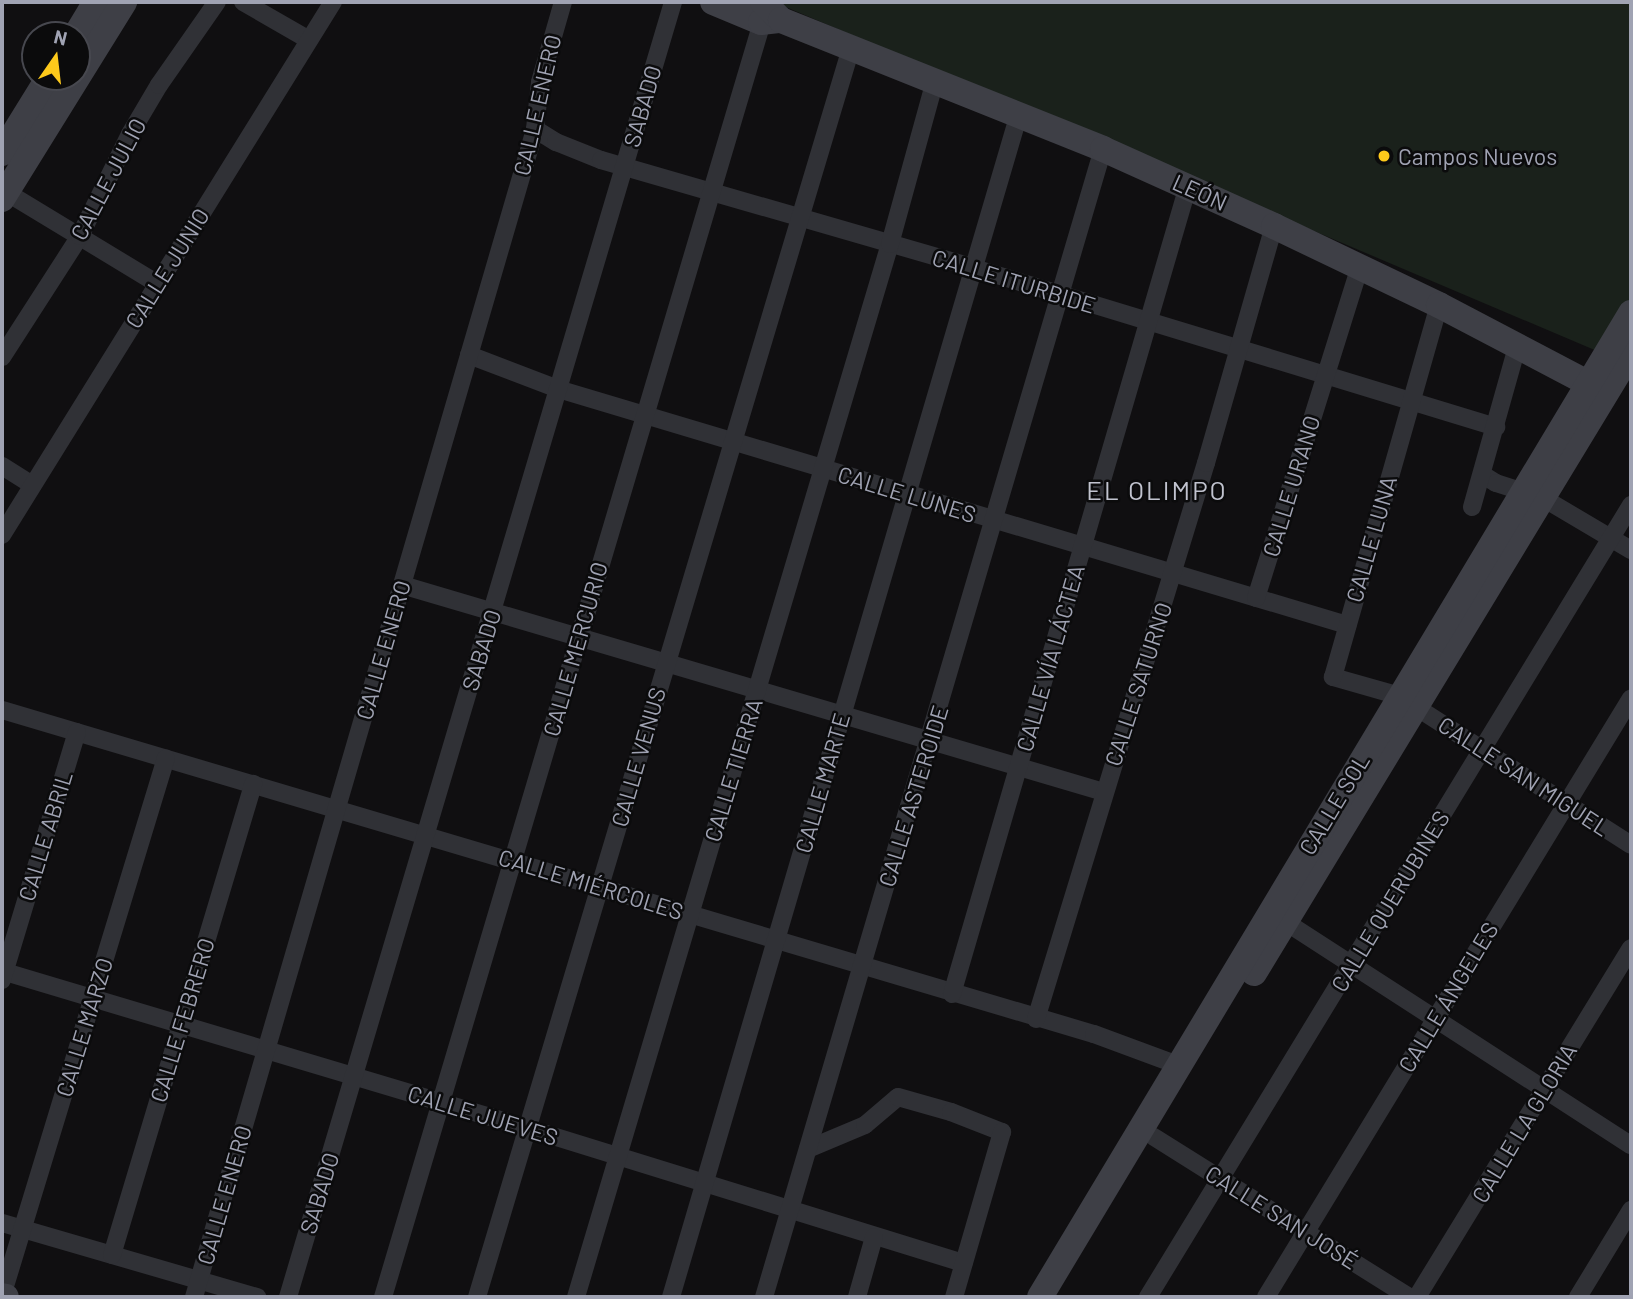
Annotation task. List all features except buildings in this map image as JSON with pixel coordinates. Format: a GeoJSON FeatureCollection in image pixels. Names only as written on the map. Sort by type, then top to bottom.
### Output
{"type":"FeatureCollection","features":[{"type":"Feature","properties":{"kind":"street"},"geometry":{"type":"LineString","coordinates":[[84,21],[96,2]]}},
{"type":"Feature","properties":{"kind":"street"},"geometry":{"type":"LineString","coordinates":[[124,2],[4,195],[158,284]]}},
{"type":"Feature","properties":{"kind":"street","name":"CALLE JULIO"},"geometry":{"type":"LineString","coordinates":[[2,357],[79,236],[142,114],[217,2]]}},
{"type":"Feature","properties":{"kind":"street"},"geometry":{"type":"LineString","coordinates":[[243,2],[309,40]]}},
{"type":"Feature","properties":{"kind":"street","name":"CALLE JUNIO"},"geometry":{"type":"LineString","coordinates":[[2,535],[333,2]]}},
{"type":"Feature","properties":{"kind":"street","name":"CALLE ENERO"},"geometry":{"type":"LineString","coordinates":[[197,1289],[535,129],[540,82],[563,2]]}},
{"type":"Feature","properties":{"kind":"street","name":"SABADO"},"geometry":{"type":"LineString","coordinates":[[288,1297],[673,2]]}},
{"type":"Feature","properties":{"kind":"street","name":"LEÓN"},"geometry":{"type":"LineString","coordinates":[[713,2],[768,10],[851,48],[1103,149],[1360,267],[1597,389]]}},
{"type":"Feature","properties":{"kind":"street","name":"CALLE MERCURIO"},"geometry":{"type":"LineString","coordinates":[[383,1297],[710,190],[768,10]]}},
{"type":"Feature","properties":{"kind":"street","name":"CALLE VENUS"},"geometry":{"type":"LineString","coordinates":[[477,1297],[851,48]]}},
{"type":"Feature","properties":{"kind":"street","name":"CALLE TIERRA"},"geometry":{"type":"LineString","coordinates":[[576,1297],[890,244],[935,81]]}},
{"type":"Feature","properties":{"kind":"street"},"geometry":{"type":"LineString","coordinates":[[2,153],[41,91]]}},
{"type":"Feature","properties":{"kind":"street","name":"CALLE MARTE"},"geometry":{"type":"LineString","coordinates":[[671,1297],[1019,114]]}},
{"type":"Feature","properties":{"kind":"street","name":"CALLE ITURBIDE"},"geometry":{"type":"LineString","coordinates":[[535,129],[578,152],[974,268],[1496,427]]}},
{"type":"Feature","properties":{"kind":"street","name":"CALLE ASTEROIDE"},"geometry":{"type":"LineString","coordinates":[[764,1297],[996,520],[1103,149]]}},
{"type":"Feature","properties":{"kind":"street","name":"CALLE VÍA LÁCTEA"},"geometry":{"type":"LineString","coordinates":[[952,994],[1188,187]]}},
{"type":"Feature","properties":{"kind":"street","name":"CALLE SATURNO"},"geometry":{"type":"LineString","coordinates":[[1036,1019],[1073,906],[1104,792],[1173,573],[1274,226]]}},
{"type":"Feature","properties":{"kind":"street","name":"CALLE URANO"},"geometry":{"type":"LineString","coordinates":[[1256,598],[1360,267]]}},
{"type":"Feature","properties":{"kind":"street","name":"CALLE LUNA"},"geometry":{"type":"LineString","coordinates":[[1333,677],[1438,305]]}},
{"type":"Feature","properties":{"kind":"street","name":"CALLE SOL"},"geometry":{"type":"LineString","coordinates":[[1040,1297],[1178,1065],[1277,916],[1597,389],[1631,313]]}},
{"type":"Feature","properties":{"kind":"street"},"geometry":{"type":"LineString","coordinates":[[1472,507],[1517,347]]}},
{"type":"Feature","properties":{"kind":"street","name":"CALLE SOL"},"geometry":{"type":"LineString","coordinates":[[1597,389],[1631,352]]}},
{"type":"Feature","properties":{"kind":"street","name":"CALLE LUNES"},"geometry":{"type":"LineString","coordinates":[[469,355],[558,389],[1347,625]]}},
{"type":"Feature","properties":{"kind":"street"},"geometry":{"type":"LineString","coordinates":[[2,466],[33,485]]}},
{"type":"Feature","properties":{"kind":"street"},"geometry":{"type":"LineString","coordinates":[[1483,475],[1496,483],[1533,495],[1631,551]]}},
{"type":"Feature","properties":{"kind":"street","name":"CALLE QUERUBINES"},"geometry":{"type":"LineString","coordinates":[[1148,1297],[1631,505]]}},
{"type":"Feature","properties":{"kind":"street"},"geometry":{"type":"LineString","coordinates":[[402,585],[1104,792]]}},
{"type":"Feature","properties":{"kind":"street","name":"CALLE SAN MIGUEL"},"geometry":{"type":"LineString","coordinates":[[1333,677],[1408,701],[1631,845]]}},
{"type":"Feature","properties":{"kind":"street","name":"CALLE ÁNGELES"},"geometry":{"type":"LineString","coordinates":[[1266,1297],[1631,698]]}},
{"type":"Feature","properties":{"kind":"street","name":"CALLE MIÉRCOLES"},"geometry":{"type":"LineString","coordinates":[[2,710],[1103,1037],[1178,1065]]}},
{"type":"Feature","properties":{"kind":"street","name":"CALLE ABRIL"},"geometry":{"type":"LineString","coordinates":[[3,974],[77,732]]}},
{"type":"Feature","properties":{"kind":"street","name":"CALLE MARZO"},"geometry":{"type":"LineString","coordinates":[[3,1296],[166,758]]}},
{"type":"Feature","properties":{"kind":"street","name":"CALLE FEBRERO"},"geometry":{"type":"LineString","coordinates":[[112,1255],[253,784]]}},
{"type":"Feature","properties":{"kind":"street"},"geometry":{"type":"LineString","coordinates":[[1277,916],[1631,1145]]}},
{"type":"Feature","properties":{"kind":"street","name":"CALLE SOL"},"geometry":{"type":"LineString","coordinates":[[1057,1297],[1154,1137],[1277,916]]}},
{"type":"Feature","properties":{"kind":"street","name":"CALLE LA GLORIA"},"geometry":{"type":"LineString","coordinates":[[1417,1297],[1631,948]]}},
{"type":"Feature","properties":{"kind":"street","name":"CALLE JUEVES"},"geometry":{"type":"LineString","coordinates":[[3,974],[441,1102],[964,1263]]}},
{"type":"Feature","properties":{"kind":"street"},"geometry":{"type":"LineString","coordinates":[[808,1149],[865,1125],[898,1097],[951,1112],[1002,1132],[954,1297]]}},
{"type":"Feature","properties":{"kind":"street","name":"CALLE SAN JOSÉ"},"geometry":{"type":"LineString","coordinates":[[1154,1137],[1409,1297]]}},
{"type":"Feature","properties":{"kind":"street"},"geometry":{"type":"LineString","coordinates":[[1578,1297],[1631,1210]]}},
{"type":"Feature","properties":{"kind":"street"},"geometry":{"type":"LineString","coordinates":[[2,1223],[112,1255],[197,1289],[257,1297]]}},
{"type":"Feature","properties":{"kind":"street"},"geometry":{"type":"LineString","coordinates":[[857,1297],[874,1237]]}},
{"type":"Feature","properties":{"kind":"shaded area","name":"Campos Nuevos"},"geometry":{"type":"Polygon","coordinates":[[[783,2],[1631,2],[1631,307],[1604,354],[781,5],[783,2]]]}},
{"type":"Feature","properties":{"kind":"place","name":"Campos Nuevos"},"geometry":{"type":"Point","coordinates":[1384,156]}},
{"type":"Feature","properties":{"kind":"district","name":"EL OLIMPO"},"geometry":{"type":"Point","coordinates":[1157,490]}}]}
